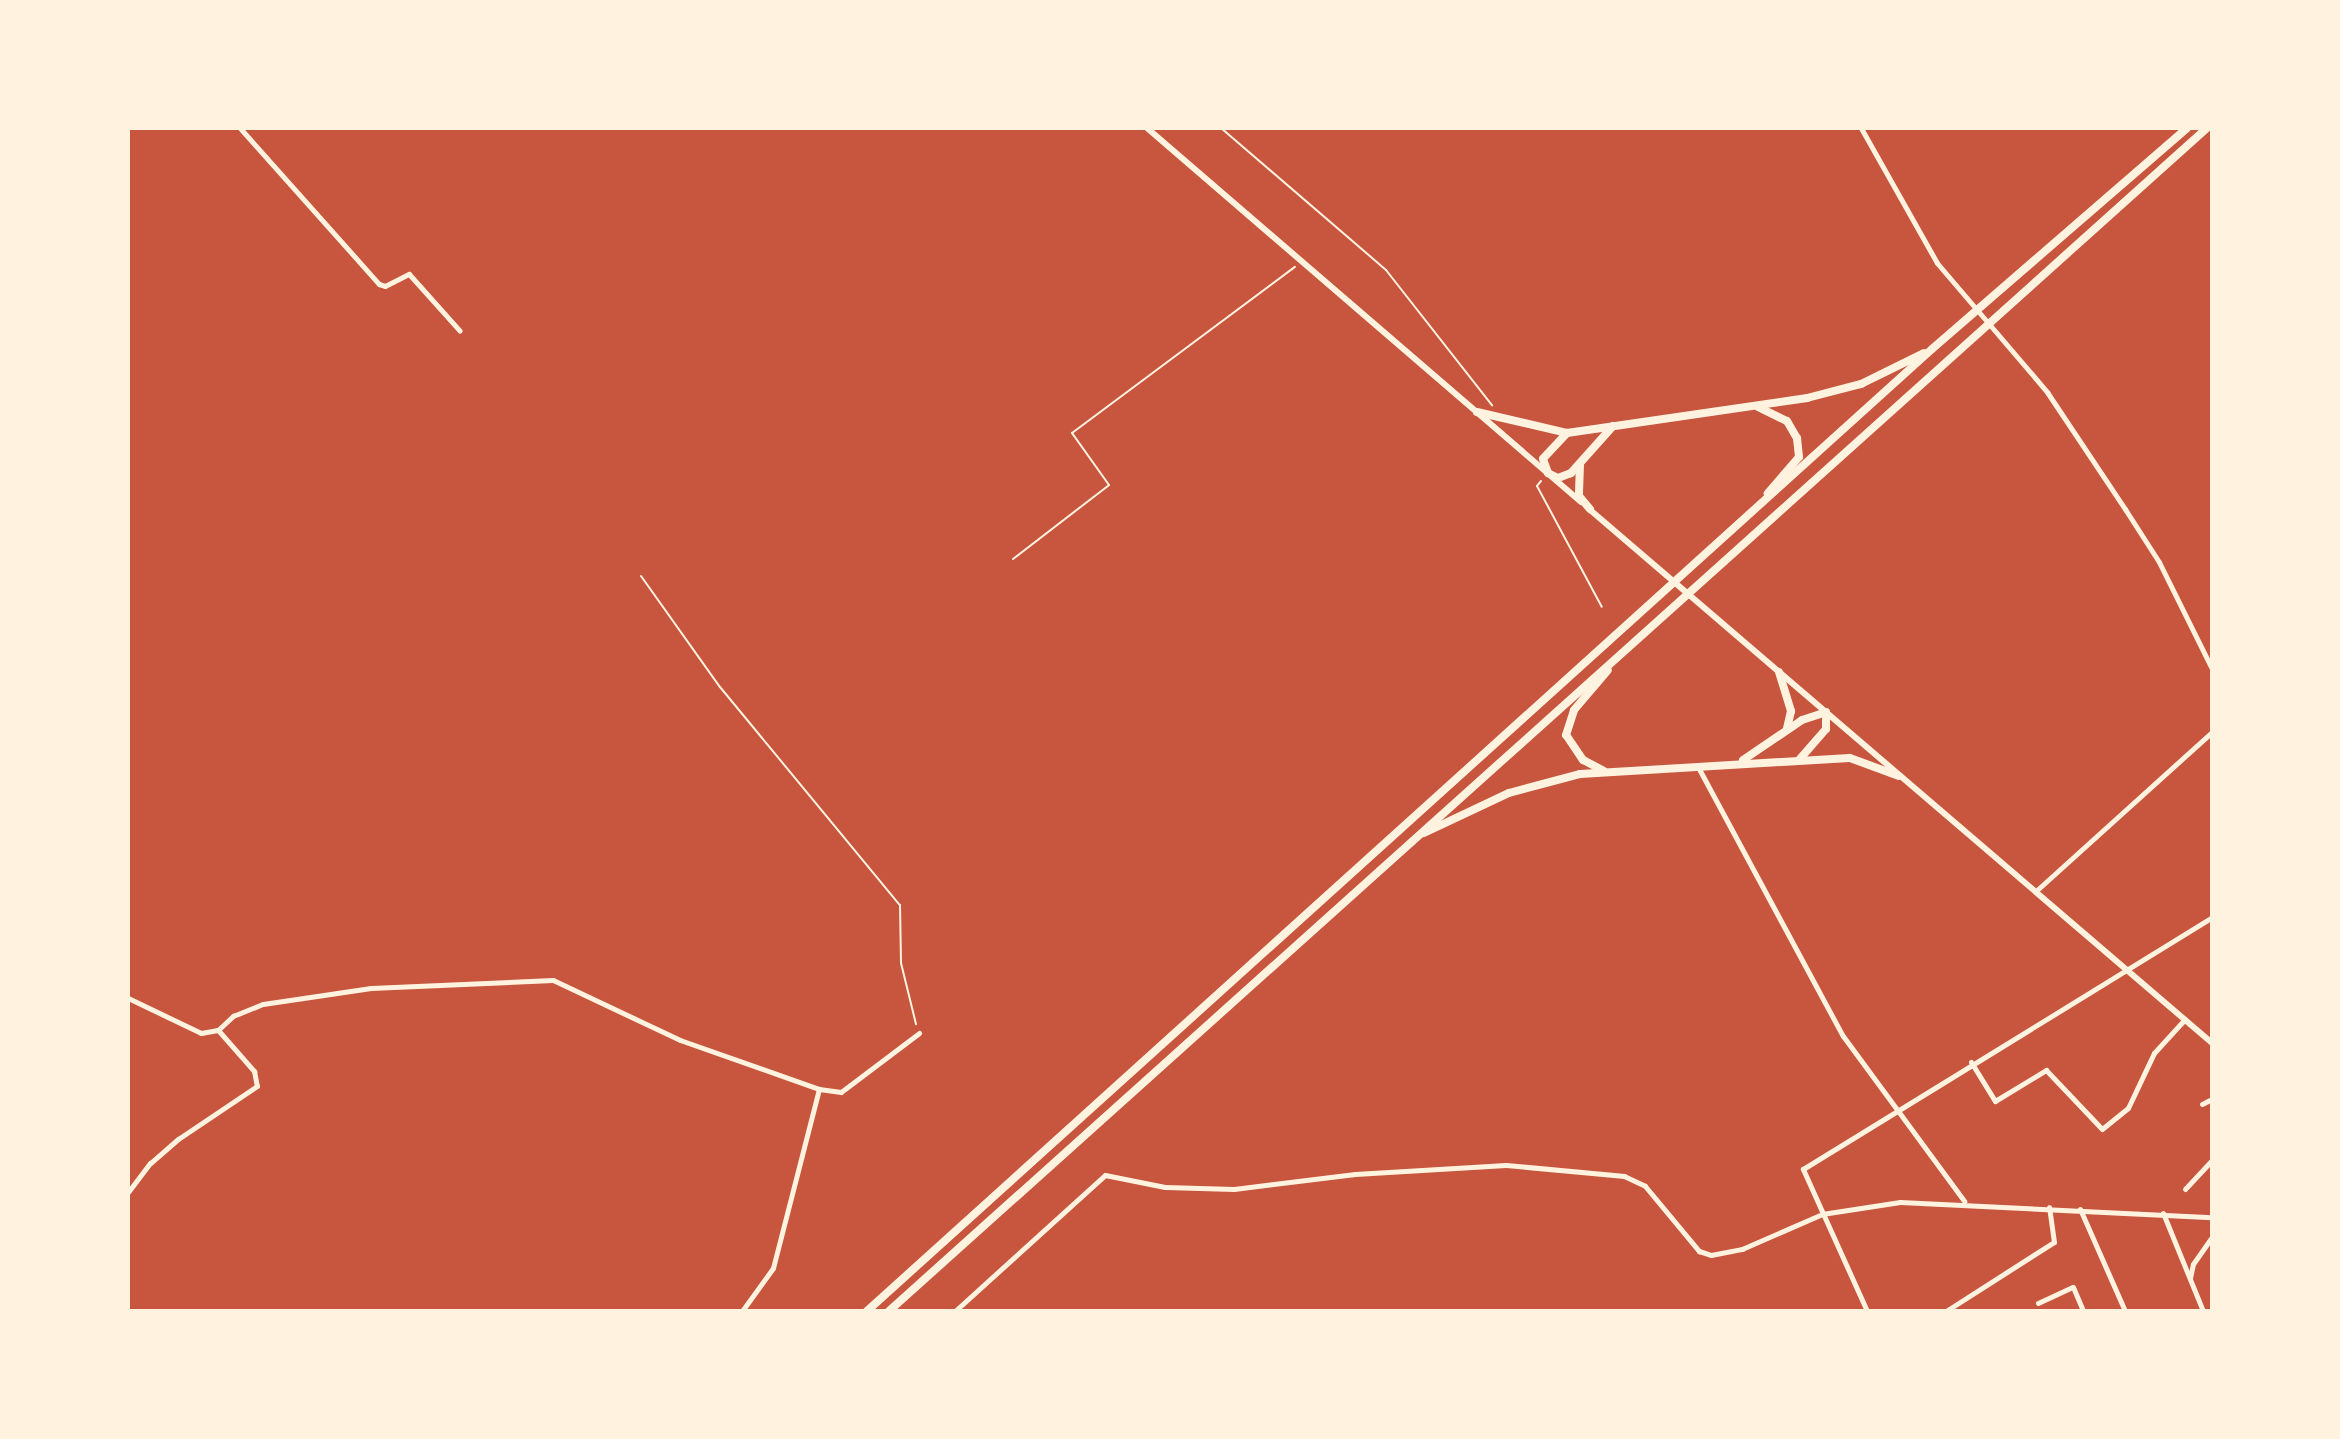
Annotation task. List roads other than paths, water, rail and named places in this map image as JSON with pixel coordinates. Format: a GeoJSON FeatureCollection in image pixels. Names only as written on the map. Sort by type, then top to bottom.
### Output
{"type":"FeatureCollection","features":[{"type":"Feature","properties":{"kind":"highway"},"geometry":{"type":"LineString","coordinates":[[867,1311],[1724,541],[1932,349],[1971,321],[2187,128]]}},
{"type":"Feature","properties":{"kind":"highway"},"geometry":{"type":"LineString","coordinates":[[889,1311],[2007,304],[2207,128]]}},
{"type":"Feature","properties":{"kind":"highway"},"geometry":{"type":"LineString","coordinates":[[1477,412],[1500,420],[1567,433],[1757,407],[1861,384],[1932,349]]}},
{"type":"Feature","properties":{"kind":"highway"},"geometry":{"type":"LineString","coordinates":[[1724,541],[1799,457],[1797,438],[1787,421],[1757,407]]}},
{"type":"Feature","properties":{"kind":"highway"},"geometry":{"type":"LineString","coordinates":[[1567,433],[1547,450],[1543,459],[1548,473],[1558,478],[1580,463],[1614,425]]}},
{"type":"Feature","properties":{"kind":"highway"},"geometry":{"type":"LineString","coordinates":[[1580,463],[1579,496],[1590,509]]}},
{"type":"Feature","properties":{"kind":"highway"},"geometry":{"type":"LineString","coordinates":[[1605,771],[1572,748],[1568,721],[1635,640]]}},
{"type":"Feature","properties":{"kind":"highway"},"geometry":{"type":"LineString","coordinates":[[1779,672],[1789,696],[1787,729]]}},
{"type":"Feature","properties":{"kind":"highway"},"geometry":{"type":"LineString","coordinates":[[1743,760],[1787,729],[1826,712],[1826,729],[1800,759]]}},
{"type":"Feature","properties":{"kind":"highway"},"geometry":{"type":"LineString","coordinates":[[1413,839],[1509,793],[1554,778],[1605,771],[1743,760],[1850,758],[1899,776]]}},
{"type":"Feature","properties":{"kind":"street"},"geometry":{"type":"LineString","coordinates":[[240,128],[379,284],[385,286],[409,274],[460,331]]}},
{"type":"Feature","properties":{"kind":"street"},"geometry":{"type":"LineString","coordinates":[[1147,128],[2212,1043]]}},
{"type":"Feature","properties":{"kind":"street"},"geometry":{"type":"LineString","coordinates":[[1861,128],[1937,263],[2047,392],[2134,522],[2212,669]]}},
{"type":"Feature","properties":{"kind":"street"},"geometry":{"type":"LineString","coordinates":[[2037,890],[2212,732]]}},
{"type":"Feature","properties":{"kind":"street"},"geometry":{"type":"LineString","coordinates":[[1696,764],[1843,1036],[1898,1106],[1964,1202]]}},
{"type":"Feature","properties":{"kind":"street"},"geometry":{"type":"LineString","coordinates":[[1867,1311],[1803,1169],[1898,1106],[2212,917]]}},
{"type":"Feature","properties":{"kind":"street"},"geometry":{"type":"LineString","coordinates":[[128,998],[201,1033],[218,1030],[233,1016],[263,1004],[371,988],[553,980],[680,1040],[819,1089],[841,1092],[919,1033]]}},
{"type":"Feature","properties":{"kind":"street"},"geometry":{"type":"LineString","coordinates":[[1971,1062],[1995,1101],[2046,1070],[2102,1129],[2128,1108],[2154,1053],[2185,1019]]}},
{"type":"Feature","properties":{"kind":"street"},"geometry":{"type":"LineString","coordinates":[[128,1192],[150,1163],[178,1139],[257,1086],[254,1071],[218,1030]]}},
{"type":"Feature","properties":{"kind":"street"},"geometry":{"type":"LineString","coordinates":[[742,1311],[773,1268],[819,1089]]}},
{"type":"Feature","properties":{"kind":"street"},"geometry":{"type":"LineString","coordinates":[[2202,1104],[2212,1099]]}},
{"type":"Feature","properties":{"kind":"street"},"geometry":{"type":"LineString","coordinates":[[2185,1189],[2212,1160]]}},
{"type":"Feature","properties":{"kind":"street"},"geometry":{"type":"LineString","coordinates":[[955,1311],[1105,1175],[1165,1187],[1234,1189],[1355,1174],[1506,1165],[1624,1176],[1654,1194],[1699,1251],[1711,1255],[1742,1249],[1822,1214],[1900,1202],[1964,1202],[2212,1217]]}},
{"type":"Feature","properties":{"kind":"street"},"geometry":{"type":"LineString","coordinates":[[1946,1311],[2054,1242],[2049,1207]]}},
{"type":"Feature","properties":{"kind":"street"},"geometry":{"type":"LineString","coordinates":[[2080,1209],[2125,1311]]}},
{"type":"Feature","properties":{"kind":"street"},"geometry":{"type":"LineString","coordinates":[[2163,1213],[2203,1311]]}},
{"type":"Feature","properties":{"kind":"street"},"geometry":{"type":"LineString","coordinates":[[2190,1281],[2193,1264],[2212,1237]]}},
{"type":"Feature","properties":{"kind":"street"},"geometry":{"type":"LineString","coordinates":[[2038,1303],[2073,1287],[2083,1311]]}}]}
